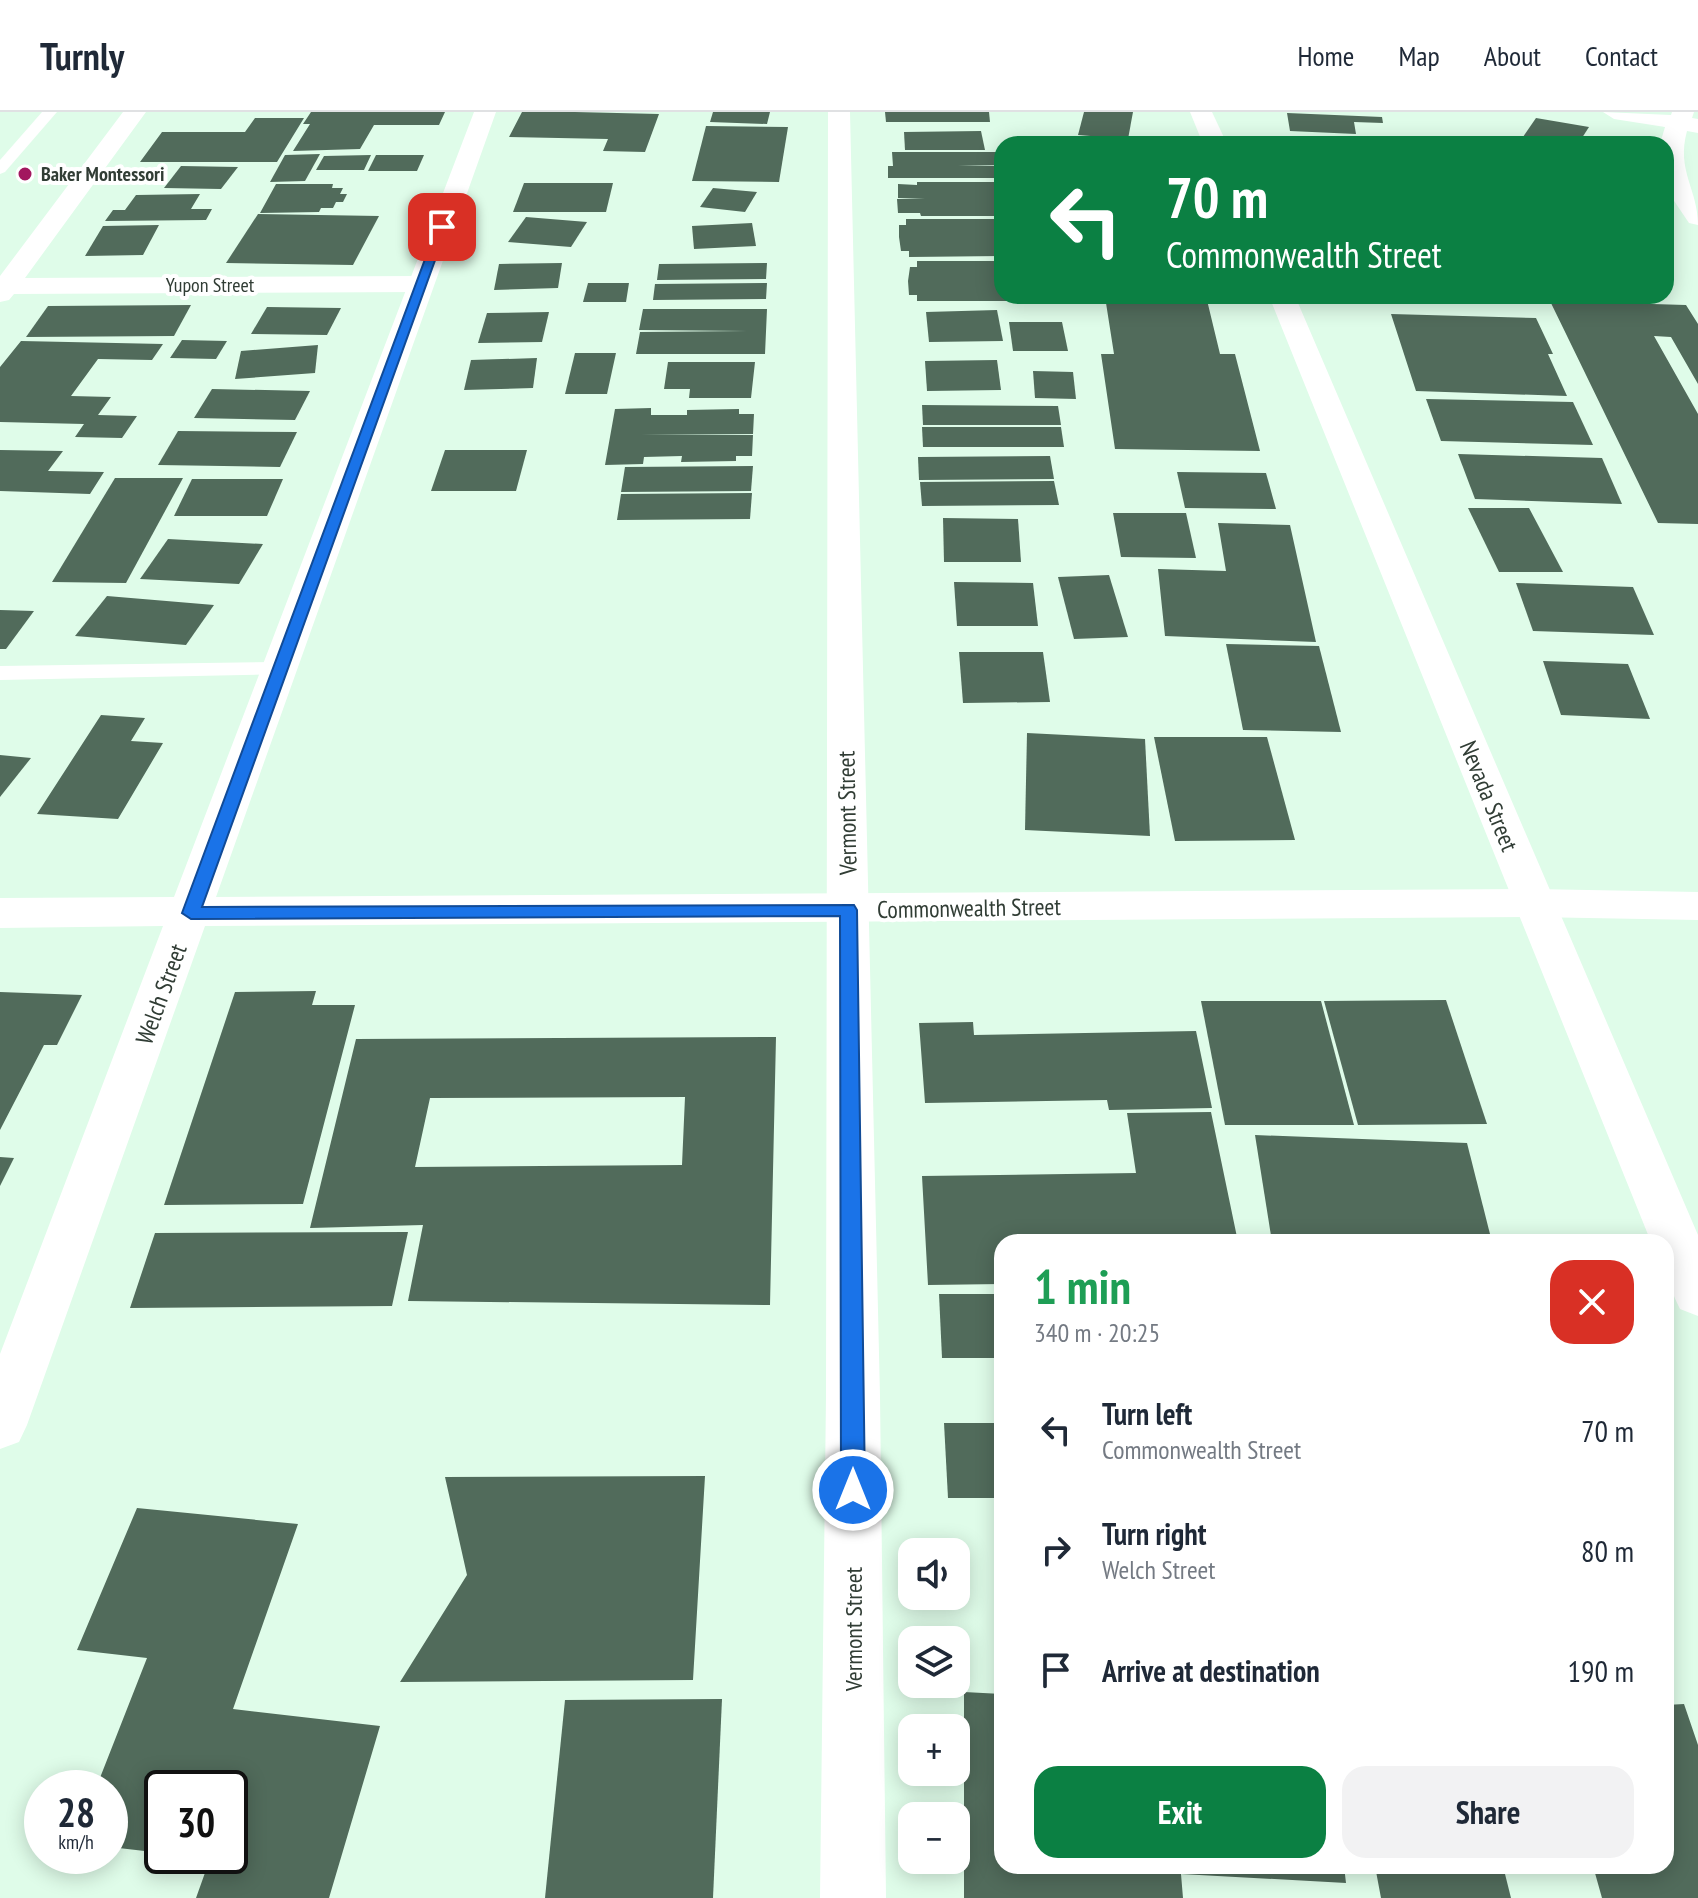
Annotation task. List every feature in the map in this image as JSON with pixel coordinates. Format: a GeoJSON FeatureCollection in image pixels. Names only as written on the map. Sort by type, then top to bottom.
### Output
{"type":"FeatureCollection","features":[{"type":"Feature","properties":{"kind":"street"},"geometry":{"type":"LineString","coordinates":[[2,289],[135,112]]}},
{"type":"Feature","properties":{"kind":"street","name":"Welch Street"},"geometry":{"type":"LineString","coordinates":[[0,1425],[485,112]]}},
{"type":"Feature","properties":{"kind":"street","name":"Vermont Street"},"geometry":{"type":"LineString","coordinates":[[839,112],[848,910],[853,1898]]}},
{"type":"Feature","properties":{"kind":"street"},"geometry":{"type":"LineString","coordinates":[[1201,112],[1212,136]]}},
{"type":"Feature","properties":{"kind":"street"},"geometry":{"type":"LineString","coordinates":[[1614,112],[1686,120]]}},
{"type":"Feature","properties":{"kind":"street"},"geometry":{"type":"LineString","coordinates":[[1674,136],[1686,120]]}},
{"type":"Feature","properties":{"kind":"street"},"geometry":{"type":"LineString","coordinates":[[1674,180],[1680,195],[1698,218]]}},
{"type":"Feature","properties":{"kind":"street","name":"Yupon Street"},"geometry":{"type":"LineString","coordinates":[[2,289],[421,284]]}},
{"type":"Feature","properties":{"kind":"street","name":"Nevada Street"},"geometry":{"type":"LineString","coordinates":[[1285,304],[1673,1234]]}},
{"type":"Feature","properties":{"kind":"street","name":"Commonwealth Street"},"geometry":{"type":"LineString","coordinates":[[0,913],[848,910],[1533,903],[1698,906]]}},
{"type":"Feature","properties":{"kind":"street","name":"Nevada Street"},"geometry":{"type":"LineString","coordinates":[[1674,1237],[1698,1294]]}},
{"type":"Feature","properties":{"kind":"lane"},"geometry":{"type":"LineString","coordinates":[[0,169],[50,112]]}},
{"type":"Feature","properties":{"kind":"lane"},"geometry":{"type":"LineString","coordinates":[[0,673],[280,669]]}},
{"type":"Feature","properties":{"kind":"building"},"geometry":{"type":"Polygon","coordinates":[[[311,112],[445,112],[439,125],[374,125],[360,149],[293,151],[310,124],[303,124],[311,112]]]}},
{"type":"Feature","properties":{"kind":"building"},"geometry":{"type":"Polygon","coordinates":[[[522,112],[659,114],[645,152],[603,151],[608,139],[509,137],[522,112]]]}},
{"type":"Feature","properties":{"kind":"building"},"geometry":{"type":"Polygon","coordinates":[[[713,112],[770,112],[767,124],[710,122],[713,112]]]}},
{"type":"Feature","properties":{"kind":"building"},"geometry":{"type":"Polygon","coordinates":[[[885,112],[989,112],[990,122],[886,122],[885,112]]]}},
{"type":"Feature","properties":{"kind":"building"},"geometry":{"type":"Polygon","coordinates":[[[1084,112],[1133,112],[1129,136],[1078,135],[1084,112]]]}},
{"type":"Feature","properties":{"kind":"building"},"geometry":{"type":"Polygon","coordinates":[[[1287,113],[1382,117],[1383,123],[1354,122],[1356,134],[1290,131],[1287,113]]]}},
{"type":"Feature","properties":{"kind":"building"},"geometry":{"type":"Polygon","coordinates":[[[255,118],[304,118],[277,162],[140,162],[162,132],[245,132],[255,118]]]}},
{"type":"Feature","properties":{"kind":"building"},"geometry":{"type":"Polygon","coordinates":[[[1536,118],[1589,127],[1583,136],[1524,136],[1536,118]]]}},
{"type":"Feature","properties":{"kind":"building"},"geometry":{"type":"Polygon","coordinates":[[[706,126],[788,127],[779,182],[692,181],[706,126]]]}},
{"type":"Feature","properties":{"kind":"building"},"geometry":{"type":"Polygon","coordinates":[[[981,131],[985,150],[905,150],[904,132],[981,131]]]}},
{"type":"Feature","properties":{"kind":"building"},"geometry":{"type":"Polygon","coordinates":[[[892,152],[994,152],[994,165],[958,166],[994,166],[994,178],[888,178],[888,166],[893,166],[892,152]]]}},
{"type":"Feature","properties":{"kind":"building"},"geometry":{"type":"Polygon","coordinates":[[[320,154],[305,181],[270,182],[285,155],[320,154]]]}},
{"type":"Feature","properties":{"kind":"building"},"geometry":{"type":"Polygon","coordinates":[[[371,155],[364,170],[316,170],[324,156],[371,155]]]}},
{"type":"Feature","properties":{"kind":"building"},"geometry":{"type":"Polygon","coordinates":[[[376,155],[424,155],[417,171],[368,171],[376,155]]]}},
{"type":"Feature","properties":{"kind":"building"},"geometry":{"type":"Polygon","coordinates":[[[181,166],[238,167],[221,189],[164,188],[181,166]]]}},
{"type":"Feature","properties":{"kind":"building"},"geometry":{"type":"Polygon","coordinates":[[[917,182],[994,182],[994,216],[898,213],[897,199],[925,199],[898,198],[898,184],[917,185],[917,182]]]}},
{"type":"Feature","properties":{"kind":"building"},"geometry":{"type":"Polygon","coordinates":[[[524,183],[613,183],[606,212],[513,212],[524,183]]]}},
{"type":"Feature","properties":{"kind":"building"},"geometry":{"type":"Polygon","coordinates":[[[276,184],[333,184],[332,188],[343,188],[340,194],[347,194],[343,202],[336,202],[333,208],[321,208],[319,212],[260,213],[276,184]]]}},
{"type":"Feature","properties":{"kind":"building"},"geometry":{"type":"Polygon","coordinates":[[[713,188],[757,192],[745,212],[700,207],[713,188]]]}},
{"type":"Feature","properties":{"kind":"building"},"geometry":{"type":"Polygon","coordinates":[[[200,194],[191,209],[212,209],[206,220],[105,221],[113,210],[125,210],[136,195],[200,194]]]}},
{"type":"Feature","properties":{"kind":"building"},"geometry":{"type":"Polygon","coordinates":[[[258,214],[379,216],[353,265],[226,263],[258,214]]]}},
{"type":"Feature","properties":{"kind":"building"},"geometry":{"type":"Polygon","coordinates":[[[526,217],[587,222],[571,247],[508,242],[526,217]]]}},
{"type":"Feature","properties":{"kind":"building"},"geometry":{"type":"Polygon","coordinates":[[[906,219],[994,219],[994,256],[909,257],[909,251],[901,251],[899,237],[899,225],[906,225],[906,219]]]}},
{"type":"Feature","properties":{"kind":"building"},"geometry":{"type":"Polygon","coordinates":[[[752,223],[756,246],[694,249],[692,226],[752,223]]]}},
{"type":"Feature","properties":{"kind":"building"},"geometry":{"type":"Polygon","coordinates":[[[159,225],[143,255],[85,256],[103,226],[159,225]]]}},
{"type":"Feature","properties":{"kind":"building"},"geometry":{"type":"Polygon","coordinates":[[[917,261],[994,261],[994,301],[917,301],[917,295],[909,295],[908,281],[910,267],[917,267],[917,261]]]}},
{"type":"Feature","properties":{"kind":"building"},"geometry":{"type":"Polygon","coordinates":[[[562,263],[558,288],[494,290],[499,264],[562,263]]]}},
{"type":"Feature","properties":{"kind":"building"},"geometry":{"type":"Polygon","coordinates":[[[767,263],[766,279],[657,280],[659,264],[767,263]]]}},
{"type":"Feature","properties":{"kind":"building"},"geometry":{"type":"Polygon","coordinates":[[[588,283],[629,283],[626,302],[583,302],[588,283]]]}},
{"type":"Feature","properties":{"kind":"building"},"geometry":{"type":"Polygon","coordinates":[[[767,283],[766,299],[653,300],[655,284],[767,283]]]}},
{"type":"Feature","properties":{"kind":"building"},"geometry":{"type":"Polygon","coordinates":[[[1106,304],[1208,304],[1220,354],[1235,354],[1260,451],[1115,449],[1101,354],[1114,354],[1106,304]]]}},
{"type":"Feature","properties":{"kind":"building"},"geometry":{"type":"Polygon","coordinates":[[[1551,304],[1686,305],[1698,324],[1698,384],[1671,337],[1654,336],[1698,414],[1698,524],[1658,523],[1551,304]]]}},
{"type":"Feature","properties":{"kind":"building"},"geometry":{"type":"Polygon","coordinates":[[[191,305],[174,336],[26,337],[48,306],[191,305]]]}},
{"type":"Feature","properties":{"kind":"building"},"geometry":{"type":"Polygon","coordinates":[[[267,307],[341,308],[327,335],[251,334],[267,307]]]}},
{"type":"Feature","properties":{"kind":"building"},"geometry":{"type":"Polygon","coordinates":[[[643,309],[767,309],[765,354],[636,354],[640,332],[747,331],[639,330],[643,309]]]}},
{"type":"Feature","properties":{"kind":"building"},"geometry":{"type":"Polygon","coordinates":[[[997,310],[1003,341],[929,342],[926,312],[997,310]]]}},
{"type":"Feature","properties":{"kind":"building"},"geometry":{"type":"Polygon","coordinates":[[[549,312],[542,342],[478,343],[487,313],[549,312]]]}},
{"type":"Feature","properties":{"kind":"building"},"geometry":{"type":"Polygon","coordinates":[[[1391,314],[1536,318],[1553,354],[1548,354],[1567,396],[1416,391],[1391,314]]]}},
{"type":"Feature","properties":{"kind":"building"},"geometry":{"type":"Polygon","coordinates":[[[1009,322],[1062,322],[1068,351],[1013,351],[1009,322]]]}},
{"type":"Feature","properties":{"kind":"building"},"geometry":{"type":"Polygon","coordinates":[[[182,340],[227,341],[216,359],[170,358],[182,340]]]}},
{"type":"Feature","properties":{"kind":"building"},"geometry":{"type":"Polygon","coordinates":[[[21,341],[163,344],[152,360],[98,359],[71,396],[111,397],[98,415],[137,416],[122,438],[75,437],[84,424],[0,422],[0,367],[21,341]]]}},
{"type":"Feature","properties":{"kind":"building"},"geometry":{"type":"Polygon","coordinates":[[[318,345],[315,373],[235,379],[241,351],[318,345]]]}},
{"type":"Feature","properties":{"kind":"building"},"geometry":{"type":"Polygon","coordinates":[[[575,353],[616,353],[607,394],[565,394],[575,353]]]}},
{"type":"Feature","properties":{"kind":"building"},"geometry":{"type":"Polygon","coordinates":[[[537,358],[533,388],[464,390],[471,360],[537,358]]]}},
{"type":"Feature","properties":{"kind":"building"},"geometry":{"type":"Polygon","coordinates":[[[997,360],[1001,390],[927,391],[925,361],[997,360]]]}},
{"type":"Feature","properties":{"kind":"building"},"geometry":{"type":"Polygon","coordinates":[[[668,362],[755,362],[751,398],[689,398],[690,389],[664,389],[668,362]]]}},
{"type":"Feature","properties":{"kind":"building"},"geometry":{"type":"Polygon","coordinates":[[[1033,371],[1073,372],[1076,399],[1035,398],[1033,371]]]}},
{"type":"Feature","properties":{"kind":"building"},"geometry":{"type":"Polygon","coordinates":[[[212,389],[310,391],[295,420],[194,418],[212,389]]]}},
{"type":"Feature","properties":{"kind":"building"},"geometry":{"type":"Polygon","coordinates":[[[1426,399],[1573,402],[1593,445],[1441,441],[1426,399]]]}},
{"type":"Feature","properties":{"kind":"building"},"geometry":{"type":"Polygon","coordinates":[[[922,405],[1058,406],[1061,425],[923,425],[922,405]]]}},
{"type":"Feature","properties":{"kind":"building"},"geometry":{"type":"Polygon","coordinates":[[[651,408],[651,415],[687,415],[687,410],[739,409],[739,414],[754,414],[753,434],[641,435],[753,435],[752,456],[736,456],[736,461],[681,462],[682,456],[644,457],[643,464],[605,465],[615,409],[651,408]]]}},
{"type":"Feature","properties":{"kind":"building"},"geometry":{"type":"Polygon","coordinates":[[[922,427],[1061,427],[1064,447],[923,447],[922,427]]]}},
{"type":"Feature","properties":{"kind":"building"},"geometry":{"type":"Polygon","coordinates":[[[178,431],[297,432],[280,467],[158,465],[178,431]]]}},
{"type":"Feature","properties":{"kind":"building"},"geometry":{"type":"Polygon","coordinates":[[[0,450],[63,451],[48,471],[104,472],[90,494],[0,491],[0,450]]]}},
{"type":"Feature","properties":{"kind":"building"},"geometry":{"type":"Polygon","coordinates":[[[445,450],[527,450],[516,491],[431,491],[445,450]]]}},
{"type":"Feature","properties":{"kind":"building"},"geometry":{"type":"Polygon","coordinates":[[[1458,454],[1602,458],[1622,504],[1475,499],[1458,454]]]}},
{"type":"Feature","properties":{"kind":"building"},"geometry":{"type":"Polygon","coordinates":[[[1050,456],[1054,479],[919,480],[918,457],[1050,456]]]}},
{"type":"Feature","properties":{"kind":"building"},"geometry":{"type":"Polygon","coordinates":[[[753,466],[751,491],[621,492],[625,467],[753,466]]]}},
{"type":"Feature","properties":{"kind":"building"},"geometry":{"type":"Polygon","coordinates":[[[1177,472],[1266,473],[1276,509],[1185,508],[1177,472]]]}},
{"type":"Feature","properties":{"kind":"building"},"geometry":{"type":"Polygon","coordinates":[[[115,478],[183,478],[126,583],[52,582],[115,478]]]}},
{"type":"Feature","properties":{"kind":"building"},"geometry":{"type":"Polygon","coordinates":[[[192,479],[283,479],[267,516],[174,516],[192,479]]]}},
{"type":"Feature","properties":{"kind":"building"},"geometry":{"type":"Polygon","coordinates":[[[1054,481],[1059,505],[922,506],[920,482],[1054,481]]]}},
{"type":"Feature","properties":{"kind":"building"},"geometry":{"type":"Polygon","coordinates":[[[752,493],[750,519],[617,520],[621,494],[752,493]]]}},
{"type":"Feature","properties":{"kind":"building"},"geometry":{"type":"Polygon","coordinates":[[[1468,508],[1529,508],[1563,572],[1499,572],[1468,508]]]}},
{"type":"Feature","properties":{"kind":"building"},"geometry":{"type":"Polygon","coordinates":[[[1113,513],[1186,513],[1196,558],[1121,557],[1113,513]]]}},
{"type":"Feature","properties":{"kind":"building"},"geometry":{"type":"Polygon","coordinates":[[[943,518],[1018,519],[1021,562],[944,562],[943,518]]]}},
{"type":"Feature","properties":{"kind":"building"},"geometry":{"type":"Polygon","coordinates":[[[1218,523],[1290,525],[1316,642],[1165,636],[1158,569],[1226,571],[1218,523]]]}},
{"type":"Feature","properties":{"kind":"building"},"geometry":{"type":"Polygon","coordinates":[[[168,539],[263,544],[239,584],[140,579],[168,539]]]}},
{"type":"Feature","properties":{"kind":"building"},"geometry":{"type":"Polygon","coordinates":[[[1109,575],[1128,637],[1074,639],[1058,577],[1109,575]]]}},
{"type":"Feature","properties":{"kind":"building"},"geometry":{"type":"Polygon","coordinates":[[[954,582],[1033,583],[1038,626],[957,626],[954,582]]]}},
{"type":"Feature","properties":{"kind":"building"},"geometry":{"type":"Polygon","coordinates":[[[1516,583],[1633,587],[1654,635],[1533,631],[1516,583]]]}},
{"type":"Feature","properties":{"kind":"building"},"geometry":{"type":"Polygon","coordinates":[[[107,596],[214,605],[186,645],[75,636],[107,596]]]}},
{"type":"Feature","properties":{"kind":"building"},"geometry":{"type":"Polygon","coordinates":[[[0,610],[34,611],[6,649],[0,649],[0,610]]]}},
{"type":"Feature","properties":{"kind":"building"},"geometry":{"type":"Polygon","coordinates":[[[1226,644],[1319,646],[1341,732],[1243,730],[1226,644]]]}},
{"type":"Feature","properties":{"kind":"building"},"geometry":{"type":"Polygon","coordinates":[[[959,652],[1043,652],[1050,702],[963,703],[959,652]]]}},
{"type":"Feature","properties":{"kind":"building"},"geometry":{"type":"Polygon","coordinates":[[[1543,661],[1628,664],[1650,719],[1561,715],[1543,661]]]}},
{"type":"Feature","properties":{"kind":"building"},"geometry":{"type":"Polygon","coordinates":[[[101,715],[145,718],[131,741],[163,743],[118,819],[37,814],[101,715]]]}},
{"type":"Feature","properties":{"kind":"building"},"geometry":{"type":"Polygon","coordinates":[[[1027,733],[1145,739],[1150,836],[1025,830],[1027,733]]]}},
{"type":"Feature","properties":{"kind":"building"},"geometry":{"type":"Polygon","coordinates":[[[1154,737],[1267,737],[1295,840],[1175,841],[1154,737]]]}},
{"type":"Feature","properties":{"kind":"building"},"geometry":{"type":"Polygon","coordinates":[[[0,755],[31,758],[0,797],[0,755]]]}},
{"type":"Feature","properties":{"kind":"building"},"geometry":{"type":"Polygon","coordinates":[[[316,991],[312,1005],[355,1005],[303,1204],[164,1205],[235,992],[316,991]]]}},
{"type":"Feature","properties":{"kind":"building"},"geometry":{"type":"Polygon","coordinates":[[[0,992],[82,995],[57,1045],[44,1045],[0,1130],[0,992]]]}},
{"type":"Feature","properties":{"kind":"building"},"geometry":{"type":"Polygon","coordinates":[[[1446,1000],[1487,1124],[1358,1125],[1324,1001],[1446,1000]]]}},
{"type":"Feature","properties":{"kind":"building"},"geometry":{"type":"Polygon","coordinates":[[[1201,1001],[1321,1001],[1354,1125],[1225,1125],[1201,1001]]]}},
{"type":"Feature","properties":{"kind":"building"},"geometry":{"type":"Polygon","coordinates":[[[973,1022],[974,1035],[1196,1031],[1212,1108],[1109,1110],[1107,1100],[925,1103],[919,1023],[973,1022]]]}},
{"type":"Feature","properties":{"kind":"building"},"geometry":{"type":"Polygon","coordinates":[[[776,1037],[770,1305],[408,1301],[423,1225],[310,1228],[356,1039],[776,1037]],[[685,1097],[430,1098],[415,1167],[682,1165],[685,1097]]]}},
{"type":"Feature","properties":{"kind":"building"},"geometry":{"type":"Polygon","coordinates":[[[1211,1112],[1236,1234],[994,1234],[994,1284],[928,1285],[922,1176],[1136,1173],[1127,1113],[1211,1112]]]}},
{"type":"Feature","properties":{"kind":"building"},"geometry":{"type":"Polygon","coordinates":[[[1255,1135],[1467,1143],[1490,1234],[1271,1234],[1255,1135]]]}},
{"type":"Feature","properties":{"kind":"building"},"geometry":{"type":"Polygon","coordinates":[[[0,1157],[14,1158],[0,1186],[0,1157]]]}},
{"type":"Feature","properties":{"kind":"building"},"geometry":{"type":"Polygon","coordinates":[[[408,1232],[392,1306],[130,1308],[155,1233],[408,1232]]]}},
{"type":"Feature","properties":{"kind":"building"},"geometry":{"type":"Polygon","coordinates":[[[939,1294],[994,1294],[994,1358],[942,1358],[939,1294]]]}},
{"type":"Feature","properties":{"kind":"building"},"geometry":{"type":"Polygon","coordinates":[[[944,1423],[994,1423],[994,1498],[948,1498],[944,1423]]]}},
{"type":"Feature","properties":{"kind":"building"},"geometry":{"type":"Polygon","coordinates":[[[705,1476],[693,1680],[400,1682],[467,1575],[445,1477],[705,1476]]]}},
{"type":"Feature","properties":{"kind":"building"},"geometry":{"type":"Polygon","coordinates":[[[137,1508],[298,1524],[233,1709],[380,1726],[329,1898],[196,1898],[205,1874],[248,1874],[248,1770],[144,1770],[144,1851],[128,1849],[128,1770],[103,1770],[147,1658],[77,1650],[137,1508]]]}},
{"type":"Feature","properties":{"kind":"building"},"geometry":{"type":"Polygon","coordinates":[[[970,1692],[994,1694],[994,1874],[1181,1874],[1183,1898],[964,1898],[964,1874],[970,1874],[970,1802],[964,1802],[964,1786],[970,1786],[970,1714],[964,1714],[964,1698],[970,1698],[970,1692]]]}},
{"type":"Feature","properties":{"kind":"building"},"geometry":{"type":"Polygon","coordinates":[[[722,1699],[713,1898],[545,1898],[565,1700],[722,1699]]]}},
{"type":"Feature","properties":{"kind":"building"},"geometry":{"type":"Polygon","coordinates":[[[1684,1704],[1698,1745],[1698,1898],[1602,1898],[1595,1874],[1674,1874],[1674,1705],[1684,1704]]]}},
{"type":"Feature","properties":{"kind":"building"},"geometry":{"type":"Polygon","coordinates":[[[1181,1874],[1345,1874],[1346,1883],[1181,1874]]]}},
{"type":"Feature","properties":{"kind":"building"},"geometry":{"type":"Polygon","coordinates":[[[1376,1874],[1505,1874],[1511,1898],[1381,1898],[1376,1874]]]}},
{"type":"Feature","properties":{"kind":"place","name":"Baker Montessori"},"geometry":{"type":"Point","coordinates":[25,174]}},
{"type":"Feature","properties":{"kind":"route"},"geometry":{"type":"LineString","coordinates":[[442,227],[191,913],[848,910],[853,1490]]}}]}
